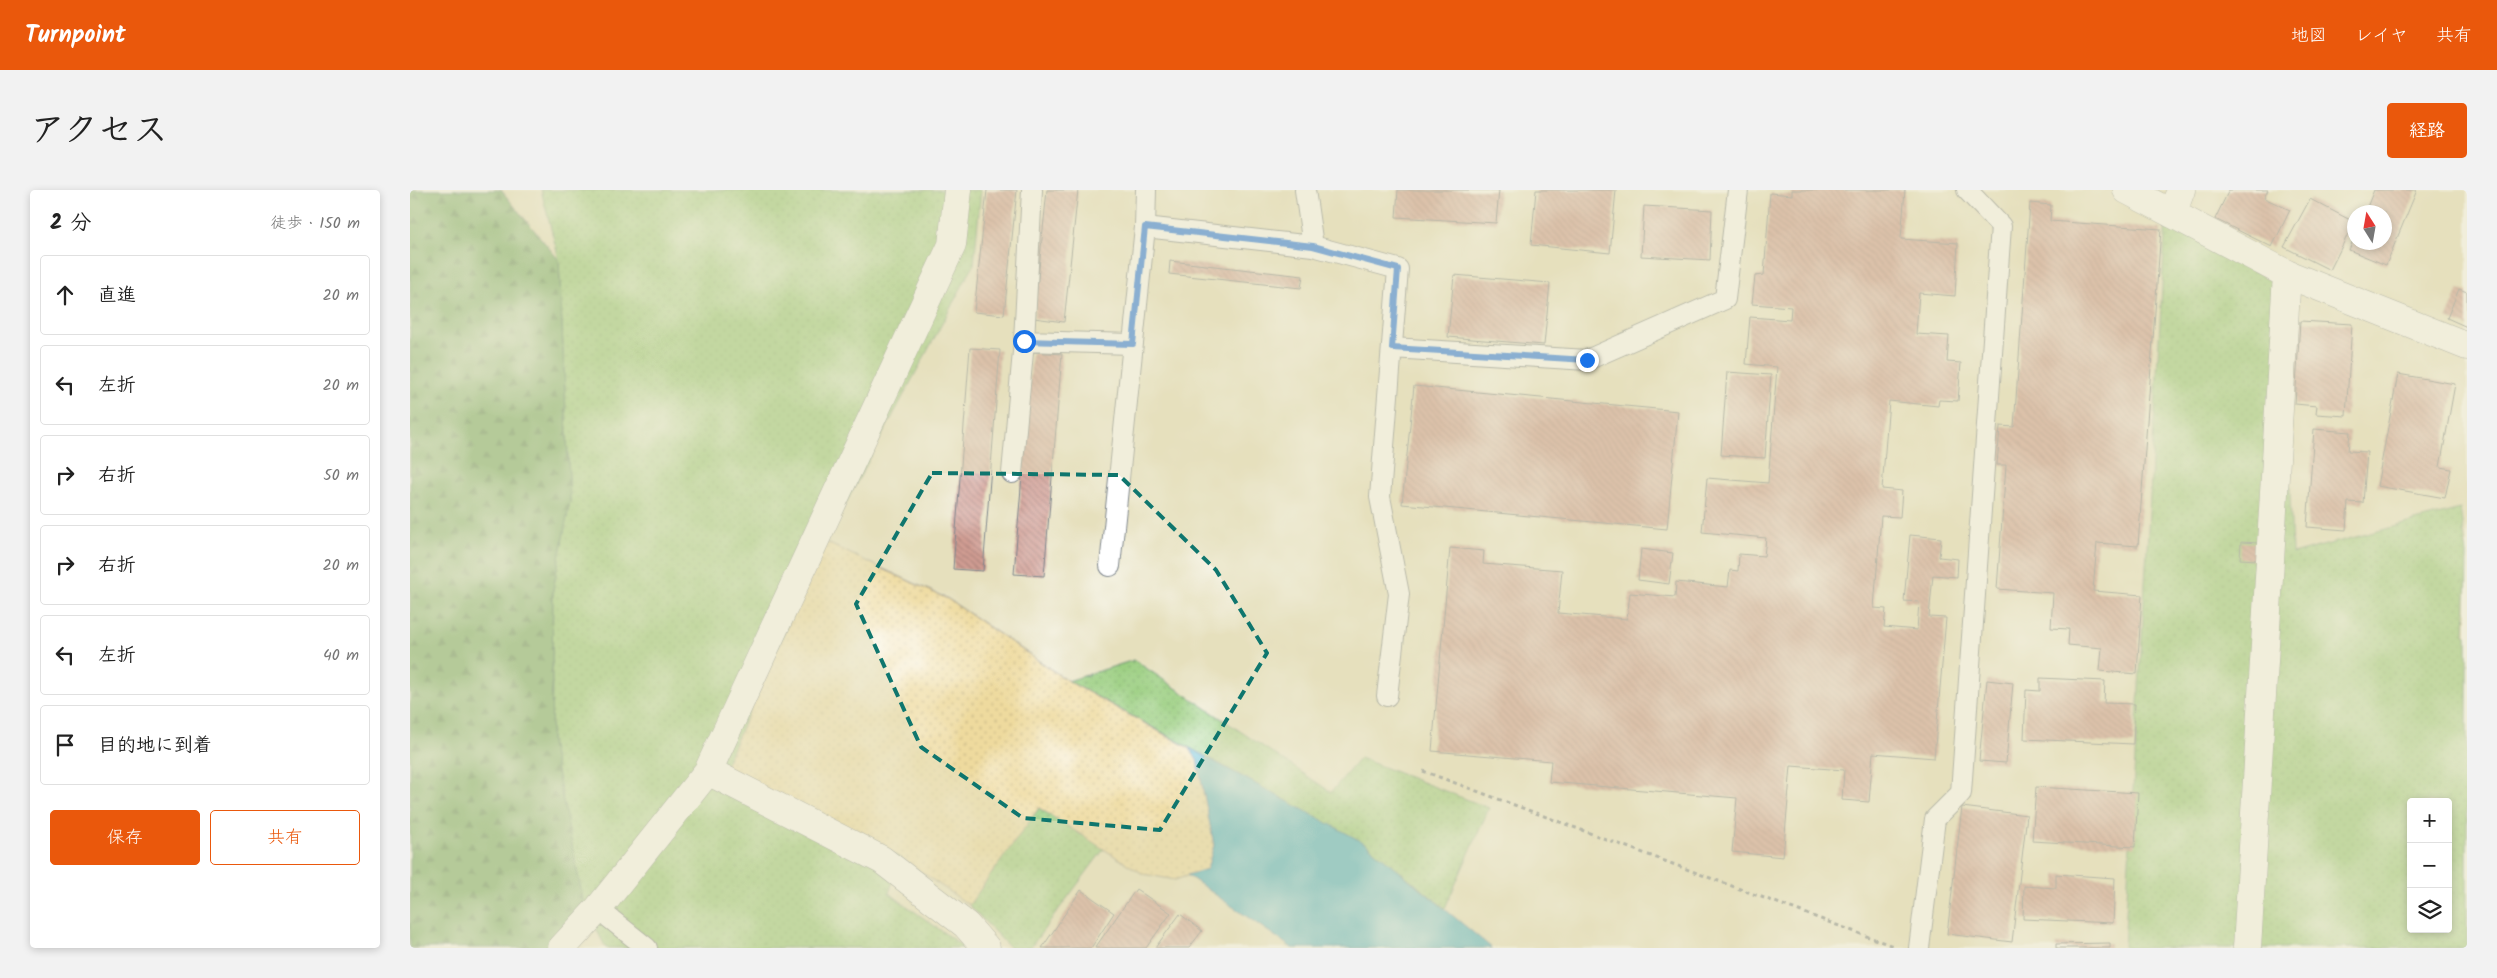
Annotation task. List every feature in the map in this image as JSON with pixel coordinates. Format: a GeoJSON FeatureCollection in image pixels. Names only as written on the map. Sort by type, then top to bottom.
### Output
{"type":"FeatureCollection","features":[{"type":"Feature","properties":{"kind":"street"},"geometry":{"type":"LineString","coordinates":[[562,948],[598,909],[708,771],[952,246],[958,190]]}},
{"type":"Feature","properties":{"kind":"street"},"geometry":{"type":"LineString","coordinates":[[2127,190],[2177,202],[2287,274],[2467,346]]}},
{"type":"Feature","properties":{"kind":"street"},"geometry":{"type":"LineString","coordinates":[[2247,948],[2287,274]]}},
{"type":"Feature","properties":{"kind":"street"},"geometry":{"type":"LineString","coordinates":[[708,771],[882,860],[966,925],[986,948]]}},
{"type":"Feature","properties":{"kind":"lane"},"geometry":{"type":"LineString","coordinates":[[1012,473],[1024,341],[1032,190]]}},
{"type":"Feature","properties":{"kind":"lane"},"geometry":{"type":"LineString","coordinates":[[1110,566],[1145,227],[1146,190]]}},
{"type":"Feature","properties":{"kind":"lane"},"geometry":{"type":"LineString","coordinates":[[1305,190],[1313,246]]}},
{"type":"Feature","properties":{"kind":"lane"},"geometry":{"type":"LineString","coordinates":[[1392,348],[1587,360],[1725,300],[1738,190]]}},
{"type":"Feature","properties":{"kind":"lane"},"geometry":{"type":"LineString","coordinates":[[1919,948],[1936,819],[1961,793],[2001,226],[1966,190]]}},
{"type":"Feature","properties":{"kind":"lane"},"geometry":{"type":"LineString","coordinates":[[1145,227],[1313,246],[1398,269],[1380,497],[1399,594],[1387,696]]}},
{"type":"Feature","properties":{"kind":"lane"},"geometry":{"type":"LineString","coordinates":[[1024,341],[1133,344]]}},
{"type":"Feature","properties":{"kind":"lane"},"geometry":{"type":"LineString","coordinates":[[598,909],[647,948]]}},
{"type":"Feature","properties":{"kind":"path"},"geometry":{"type":"LineString","coordinates":[[1423,771],[1898,948]]}},
{"type":"Feature","properties":{"kind":"highlighted area"},"geometry":{"type":"Polygon","coordinates":[[[932,473],[1119,475],[1216,570],[1267,653],[1160,830],[1023,818],[921,747],[856,604],[932,473]]]}},
{"type":"Feature","properties":{"kind":"green space"},"geometry":{"type":"Polygon","coordinates":[[[410,190],[501,190],[559,260],[570,501],[553,590],[551,742],[584,905],[553,948],[410,948],[410,190]]]}},
{"type":"Feature","properties":{"kind":"green space"},"geometry":{"type":"Polygon","coordinates":[[[541,190],[981,190],[974,264],[825,542],[901,858],[889,893],[965,948],[606,948],[584,905],[551,742],[553,590],[570,501],[559,260],[541,190]]]}},
{"type":"Feature","properties":{"kind":"green space"},"geometry":{"type":"Polygon","coordinates":[[[2166,218],[2284,289],[2292,554],[2460,509],[2467,555],[2465,634],[2467,635],[2467,948],[2124,948],[2166,218]]]}},
{"type":"Feature","properties":{"kind":"green space"},"geometry":{"type":"Polygon","coordinates":[[[1134,660],[1331,792],[1360,758],[1489,808],[1445,908],[1366,844],[1068,681],[1134,660]]]}},
{"type":"Feature","properties":{"kind":"green space"},"geometry":{"type":"Polygon","coordinates":[[[1039,807],[1104,849],[1030,948],[1010,948],[969,905],[1039,807]]]}},
{"type":"Feature","properties":{"kind":"sand"},"geometry":{"type":"Polygon","coordinates":[[[825,542],[948,599],[1068,681],[1189,748],[1197,759],[1214,845],[1207,869],[1175,880],[1143,874],[1039,808],[969,905],[901,858],[724,768],[825,542]]]}},
{"type":"Feature","properties":{"kind":"water"},"geometry":{"type":"Polygon","coordinates":[[[1189,748],[1366,844],[1492,948],[1292,948],[1187,875],[1207,869],[1214,845],[1197,759],[1189,748]]]}},
{"type":"Feature","properties":{"kind":"building"},"geometry":{"type":"Polygon","coordinates":[[[987,190],[1017,190],[1004,315],[974,312],[987,190]]]}},
{"type":"Feature","properties":{"kind":"building"},"geometry":{"type":"Polygon","coordinates":[[[1047,190],[1078,190],[1064,322],[1034,318],[1047,190]]]}},
{"type":"Feature","properties":{"kind":"building"},"geometry":{"type":"Polygon","coordinates":[[[1398,190],[1499,190],[1496,223],[1396,217],[1398,190]]]}},
{"type":"Feature","properties":{"kind":"building"},"geometry":{"type":"Polygon","coordinates":[[[1536,190],[1616,190],[1610,253],[1531,245],[1536,190]]]}},
{"type":"Feature","properties":{"kind":"building"},"geometry":{"type":"Polygon","coordinates":[[[1792,190],[1905,190],[1901,239],[1958,243],[1955,296],[1919,293],[1916,334],[1949,336],[1947,362],[1961,363],[1958,401],[1939,400],[1938,406],[1889,401],[1882,489],[1902,491],[1900,517],[1881,516],[1874,608],[1886,609],[1884,627],[1917,630],[1919,602],[1904,601],[1910,535],[1941,538],[1939,557],[1958,559],[1957,577],[1933,575],[1929,617],[1946,618],[1934,758],[1873,753],[1869,802],[1842,800],[1844,770],[1791,766],[1783,857],[1732,852],[1737,798],[1549,782],[1551,761],[1432,751],[1450,548],[1484,551],[1483,564],[1562,570],[1558,613],[1627,619],[1630,593],[1675,597],[1676,582],[1728,587],[1730,570],[1738,571],[1739,554],[1764,556],[1766,538],[1702,532],[1707,478],[1768,483],[1777,367],[1746,364],[1750,317],[1790,320],[1791,307],[1752,304],[1755,276],[1764,275],[1770,193],[1792,195],[1792,190]]]}},
{"type":"Feature","properties":{"kind":"building"},"geometry":{"type":"Polygon","coordinates":[[[2229,190],[2268,190],[2264,198],[2290,210],[2272,247],[2215,219],[2229,190]]]}},
{"type":"Feature","properties":{"kind":"building"},"geometry":{"type":"Polygon","coordinates":[[[2374,190],[2417,190],[2386,265],[2349,250],[2392,250],[2392,205],[2368,205],[2374,190]]]}},
{"type":"Feature","properties":{"kind":"building"},"geometry":{"type":"Polygon","coordinates":[[[2310,199],[2347,218],[2347,236],[2330,270],[2284,247],[2310,199]]]}},
{"type":"Feature","properties":{"kind":"building"},"geometry":{"type":"Polygon","coordinates":[[[2030,203],[2051,205],[2050,221],[2161,229],[2138,546],[2097,543],[2093,591],[2142,595],[2137,674],[2100,671],[2102,648],[2068,645],[2069,629],[2051,628],[2053,593],[1997,589],[2006,465],[1997,465],[2000,426],[2014,427],[2030,203]]]}},
{"type":"Feature","properties":{"kind":"building"},"geometry":{"type":"Polygon","coordinates":[[[1644,206],[1712,210],[1710,260],[1641,256],[1644,206]]]}},
{"type":"Feature","properties":{"kind":"building"},"geometry":{"type":"Polygon","coordinates":[[[1170,261],[1303,276],[1301,288],[1169,274],[1170,261]]]}},
{"type":"Feature","properties":{"kind":"building"},"geometry":{"type":"Polygon","coordinates":[[[1454,275],[1550,283],[1544,345],[1448,337],[1454,275]]]}},
{"type":"Feature","properties":{"kind":"building"},"geometry":{"type":"Polygon","coordinates":[[[2459,289],[2467,292],[2467,327],[2447,318],[2459,289]]]}},
{"type":"Feature","properties":{"kind":"building"},"geometry":{"type":"Polygon","coordinates":[[[2300,321],[2352,324],[2346,416],[2316,414],[2317,406],[2295,404],[2300,321]]]}},
{"type":"Feature","properties":{"kind":"building"},"geometry":{"type":"Polygon","coordinates":[[[970,348],[1000,350],[983,571],[953,569],[970,348]]]}},
{"type":"Feature","properties":{"kind":"building"},"geometry":{"type":"Polygon","coordinates":[[[1032,352],[1062,354],[1044,576],[1014,574],[1032,352]]]}},
{"type":"Feature","properties":{"kind":"building"},"geometry":{"type":"Polygon","coordinates":[[[1727,372],[1771,375],[1765,458],[1721,455],[1727,372]]]}},
{"type":"Feature","properties":{"kind":"building"},"geometry":{"type":"Polygon","coordinates":[[[2398,374],[2455,384],[2440,467],[2451,469],[2445,498],[2377,486],[2398,374]]]}},
{"type":"Feature","properties":{"kind":"building"},"geometry":{"type":"Polygon","coordinates":[[[1414,386],[1678,411],[1667,529],[1402,504],[1414,386]]]}},
{"type":"Feature","properties":{"kind":"building"},"geometry":{"type":"Polygon","coordinates":[[[2314,429],[2350,432],[2348,451],[2367,452],[2363,503],[2348,502],[2346,530],[2307,527],[2314,429]]]}},
{"type":"Feature","properties":{"kind":"building"},"geometry":{"type":"Polygon","coordinates":[[[2241,542],[2259,543],[2257,560],[2240,559],[2241,542]]]}},
{"type":"Feature","properties":{"kind":"building"},"geometry":{"type":"Polygon","coordinates":[[[1641,549],[1673,553],[1669,584],[1638,580],[1641,549]]]}},
{"type":"Feature","properties":{"kind":"building"},"geometry":{"type":"Polygon","coordinates":[[[2040,678],[2105,681],[2104,703],[2135,704],[2133,744],[2024,739],[2026,690],[2040,691],[2040,678]]]}},
{"type":"Feature","properties":{"kind":"building"},"geometry":{"type":"Polygon","coordinates":[[[1987,680],[2013,683],[2006,763],[1979,761],[1987,680]]]}},
{"type":"Feature","properties":{"kind":"building"},"geometry":{"type":"Polygon","coordinates":[[[2036,787],[2138,793],[2135,847],[2032,841],[2036,787]]]}},
{"type":"Feature","properties":{"kind":"building"},"geometry":{"type":"Polygon","coordinates":[[[1962,807],[2027,815],[2012,942],[1947,934],[1962,807]]]}},
{"type":"Feature","properties":{"kind":"building"},"geometry":{"type":"Polygon","coordinates":[[[2056,874],[2115,878],[2113,923],[2023,919],[2024,886],[2056,888],[2056,874]]]}},
{"type":"Feature","properties":{"kind":"building"},"geometry":{"type":"Polygon","coordinates":[[[1136,889],[1171,913],[1146,948],[1095,948],[1136,889]]]}},
{"type":"Feature","properties":{"kind":"building"},"geometry":{"type":"Polygon","coordinates":[[[1081,890],[1114,913],[1091,948],[1042,948],[1081,890]]]}},
{"type":"Feature","properties":{"kind":"building"},"geometry":{"type":"Polygon","coordinates":[[[1180,914],[1202,931],[1189,948],[1155,948],[1180,914]]]}},
{"type":"Feature","properties":{"kind":"building"},"geometry":{"type":"Polygon","coordinates":[[[2110,943],[2110,948],[2056,948],[2056,944],[2110,943]]]}},
{"type":"Feature","properties":{"kind":"route"},"geometry":{"type":"LineString","coordinates":[[1024,341],[1133,344],[1145,227],[1313,246],[1398,269],[1392,348],[1587,360]]}}]}
